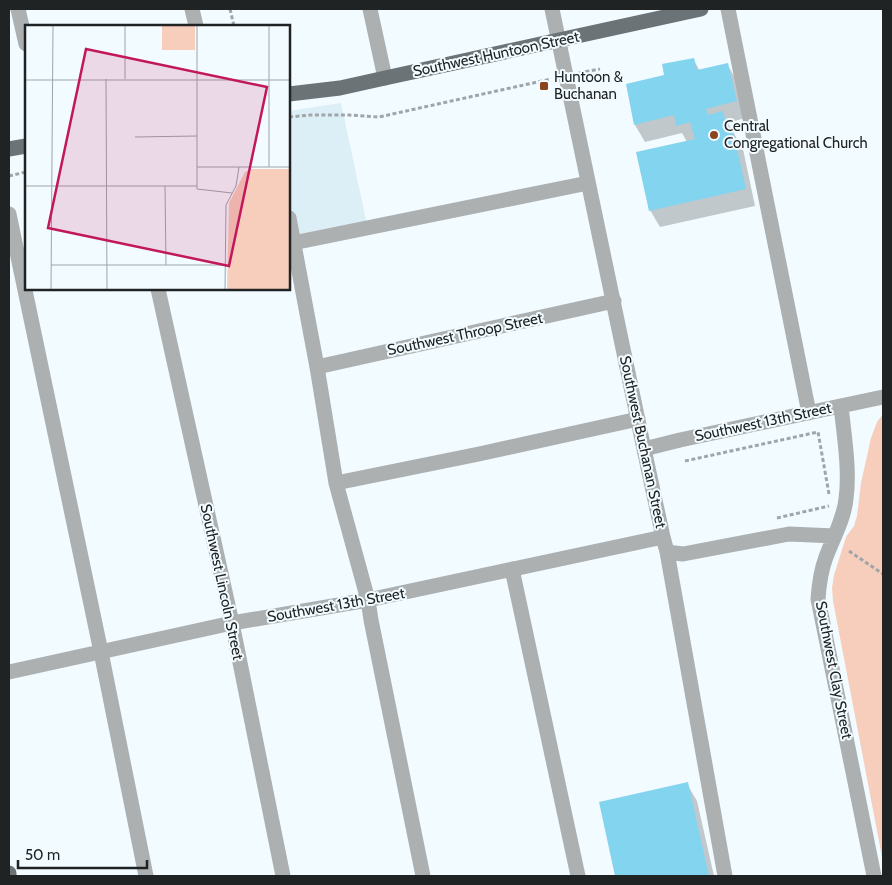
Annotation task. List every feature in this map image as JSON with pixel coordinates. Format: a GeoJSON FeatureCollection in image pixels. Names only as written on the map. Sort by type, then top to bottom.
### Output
{"type":"FeatureCollection","features":[{"type":"Feature","properties":{"kind":"main road","name":"Southwest Huntoon Street"},"geometry":{"type":"LineString","coordinates":[[290,94],[340,88],[701,9]]}},
{"type":"Feature","properties":{"kind":"main road"},"geometry":{"type":"LineString","coordinates":[[9,149],[25,146]]}},
{"type":"Feature","properties":{"kind":"street"},"geometry":{"type":"LineString","coordinates":[[18,9],[25,40]]}},
{"type":"Feature","properties":{"kind":"street"},"geometry":{"type":"LineString","coordinates":[[192,9],[196,25]]}},
{"type":"Feature","properties":{"kind":"street"},"geometry":{"type":"LineString","coordinates":[[370,9],[385,78]]}},
{"type":"Feature","properties":{"kind":"street","name":"Southwest Buchanan Street"},"geometry":{"type":"LineString","coordinates":[[552,9],[665,544],[725,876]]}},
{"type":"Feature","properties":{"kind":"street"},"geometry":{"type":"LineString","coordinates":[[728,9],[809,412]]}},
{"type":"Feature","properties":{"kind":"street"},"geometry":{"type":"LineString","coordinates":[[293,243],[588,183]]}},
{"type":"Feature","properties":{"kind":"street"},"geometry":{"type":"LineString","coordinates":[[9,214],[146,876]]}},
{"type":"Feature","properties":{"kind":"street"},"geometry":{"type":"LineString","coordinates":[[290,224],[317,367],[336,483],[368,600],[370,620],[423,876]]}},
{"type":"Feature","properties":{"kind":"street","name":"Southwest Lincoln Street"},"geometry":{"type":"LineString","coordinates":[[158,290],[232,623],[283,876]]}},
{"type":"Feature","properties":{"kind":"street","name":"Southwest Throop Street"},"geometry":{"type":"LineString","coordinates":[[317,367],[614,301]]}},
{"type":"Feature","properties":{"kind":"street","name":"Southwest 13th Street"},"geometry":{"type":"LineString","coordinates":[[644,449],[883,397]]}},
{"type":"Feature","properties":{"kind":"street","name":"Southwest Clay Street"},"geometry":{"type":"LineString","coordinates":[[841,406],[846,467],[846,499],[841,520],[826,558],[818,599],[874,876]]}},
{"type":"Feature","properties":{"kind":"street"},"geometry":{"type":"LineString","coordinates":[[336,483],[638,419]]}},
{"type":"Feature","properties":{"kind":"street","name":"Southwest 13th Street"},"geometry":{"type":"LineString","coordinates":[[9,672],[232,623],[368,600],[512,569],[665,544],[683,554],[789,534],[835,536]]}},
{"type":"Feature","properties":{"kind":"street"},"geometry":{"type":"LineString","coordinates":[[512,569],[578,876]]}},
{"type":"Feature","properties":{"kind":"path"},"geometry":{"type":"LineString","coordinates":[[230,9],[234,25]]}},
{"type":"Feature","properties":{"kind":"path"},"geometry":{"type":"LineString","coordinates":[[290,118],[310,115],[349,114],[379,117],[600,69]]}},
{"type":"Feature","properties":{"kind":"path"},"geometry":{"type":"LineString","coordinates":[[9,176],[25,172]]}},
{"type":"Feature","properties":{"kind":"path"},"geometry":{"type":"LineString","coordinates":[[685,461],[818,432],[830,496]]}},
{"type":"Feature","properties":{"kind":"path"},"geometry":{"type":"LineString","coordinates":[[777,518],[831,506]]}},
{"type":"Feature","properties":{"kind":"path"},"geometry":{"type":"LineString","coordinates":[[849,550],[883,574]]}},
{"type":"Feature","properties":{"kind":"shaded area"},"geometry":{"type":"Polygon","coordinates":[[[341,103],[369,234],[290,251],[290,111],[341,103]]]}},
{"type":"Feature","properties":{"kind":"shaded area"},"geometry":{"type":"Polygon","coordinates":[[[883,414],[883,862],[832,588],[834,575],[846,537],[854,526],[857,516],[861,483],[871,438],[877,422],[883,414]]]}},
{"type":"Feature","properties":{"kind":"building","name":"Central Congregational Church"},"geometry":{"type":"Polygon","coordinates":[[[694,58],[697,70],[728,63],[737,101],[706,109],[708,115],[723,111],[728,132],[733,131],[746,189],[649,211],[636,152],[695,139],[690,122],[676,126],[674,115],[634,125],[626,84],[664,75],[662,64],[694,58]]]}},
{"type":"Feature","properties":{"kind":"building"},"geometry":{"type":"Polygon","coordinates":[[[688,782],[709,876],[615,876],[599,802],[688,782]]]}},
{"type":"Feature","properties":{"kind":"place","name":"Huntoon & Buchanan"},"geometry":{"type":"Point","coordinates":[544,86]}},
{"type":"Feature","properties":{"kind":"place","name":"Central Congregational Church"},"geometry":{"type":"Point","coordinates":[714,135]}}]}
